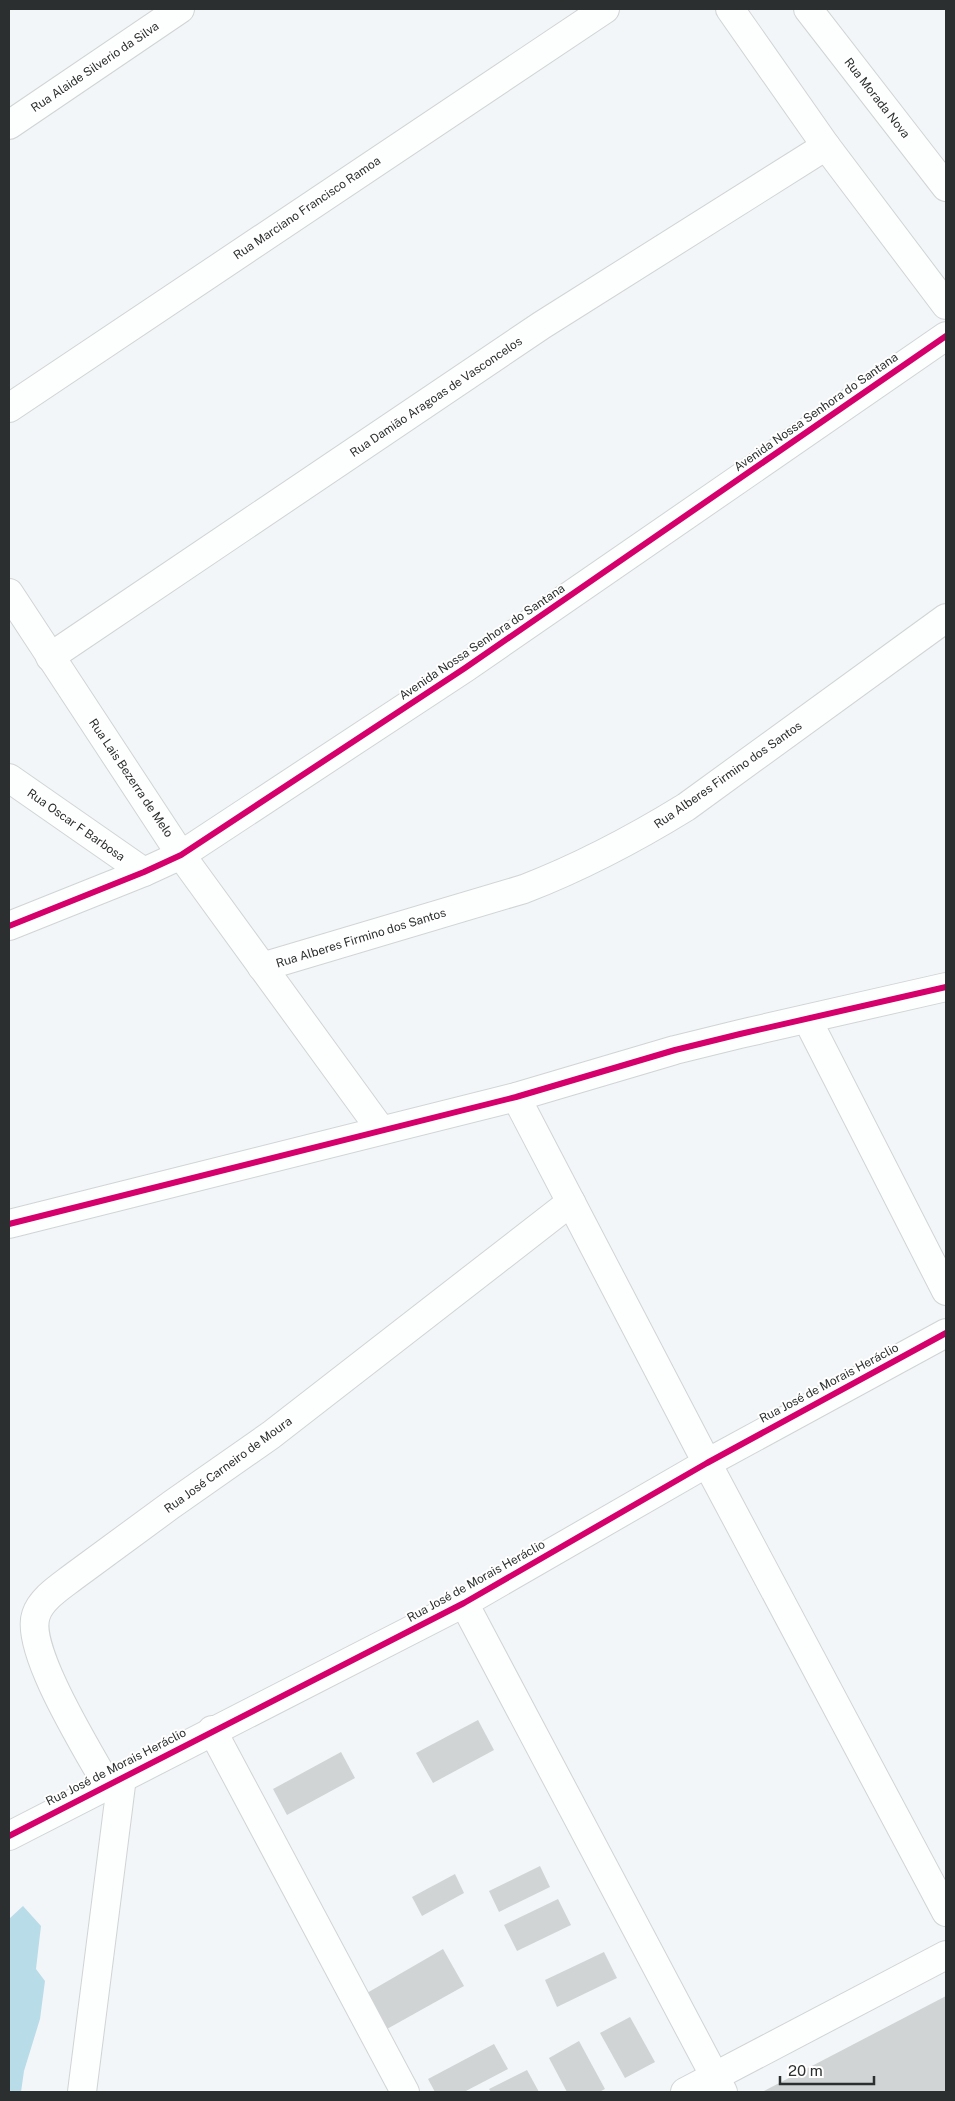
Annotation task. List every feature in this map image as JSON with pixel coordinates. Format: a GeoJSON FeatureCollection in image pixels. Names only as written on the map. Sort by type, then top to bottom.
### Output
{"type":"FeatureCollection","features":[{"type":"Feature","properties":{"kind":"street","name":"Rua Alaide Silverio da Silva"},"geometry":{"type":"LineString","coordinates":[[9,125],[180,9]]}},
{"type":"Feature","properties":{"kind":"street","name":"Rua Marciano Francisco Ramoa"},"geometry":{"type":"LineString","coordinates":[[9,408],[604,9]]}},
{"type":"Feature","properties":{"kind":"street"},"geometry":{"type":"LineString","coordinates":[[730,9],[826,146],[946,305]]}},
{"type":"Feature","properties":{"kind":"street","name":"Rua Morada Nova"},"geometry":{"type":"LineString","coordinates":[[808,9],[946,187]]}},
{"type":"Feature","properties":{"kind":"street","name":"Rua Damião Aragoas de Vasconcelos"},"geometry":{"type":"LineString","coordinates":[[50,657],[542,325],[826,146]]}},
{"type":"Feature","properties":{"kind":"street","name":"Avenida Nossa Senhora do Santana"},"geometry":{"type":"LineString","coordinates":[[9,926],[182,855],[465,668],[946,336]]}},
{"type":"Feature","properties":{"kind":"street","name":"Rua Lais Bezerra de Melo"},"geometry":{"type":"LineString","coordinates":[[9,593],[182,855],[381,1130]]}},
{"type":"Feature","properties":{"kind":"street","name":"Rua Alberes Firmino dos Santos"},"geometry":{"type":"LineString","coordinates":[[262,967],[524,889],[603,855],[686,807],[946,618]]}},
{"type":"Feature","properties":{"kind":"street","name":"Rua Oscar F Barbosa"},"geometry":{"type":"LineString","coordinates":[[9,778],[144,872]]}},
{"type":"Feature","properties":{"kind":"street"},"geometry":{"type":"LineString","coordinates":[[9,1224],[516,1097],[676,1050],[946,987]]}},
{"type":"Feature","properties":{"kind":"street"},"geometry":{"type":"LineString","coordinates":[[808,1019],[946,1291]]}},
{"type":"Feature","properties":{"kind":"street"},"geometry":{"type":"LineString","coordinates":[[516,1097],[707,1463],[946,1912]]}},
{"type":"Feature","properties":{"kind":"street","name":"Rua José Carneiro de Moura"},"geometry":{"type":"LineString","coordinates":[[115,1781],[53,1685],[39,1653],[34,1626],[36,1615],[41,1606],[66,1582],[172,1504],[271,1435],[571,1202]]}},
{"type":"Feature","properties":{"kind":"street","name":"Rua José de Morais Heráclio"},"geometry":{"type":"LineString","coordinates":[[9,1836],[212,1730],[464,1603],[707,1463],[946,1333]]}},
{"type":"Feature","properties":{"kind":"street"},"geometry":{"type":"LineString","coordinates":[[464,1603],[719,2085]]}},
{"type":"Feature","properties":{"kind":"street"},"geometry":{"type":"LineString","coordinates":[[212,1730],[405,2092]]}},
{"type":"Feature","properties":{"kind":"street"},"geometry":{"type":"LineString","coordinates":[[82,2092],[115,1781]]}},
{"type":"Feature","properties":{"kind":"street"},"geometry":{"type":"LineString","coordinates":[[685,2092],[719,2085],[946,1955]]}},
{"type":"Feature","properties":{"kind":"water"},"geometry":{"type":"Polygon","coordinates":[[[23,1906],[41,1926],[36,1969],[45,1981],[40,2019],[24,2071],[21,2092],[9,2092],[9,1919],[23,1906]]]}},
{"type":"Feature","properties":{"kind":"building"},"geometry":{"type":"Polygon","coordinates":[[[478,1720],[494,1750],[433,1783],[416,1753],[478,1720]]]}},
{"type":"Feature","properties":{"kind":"building"},"geometry":{"type":"Polygon","coordinates":[[[341,1752],[355,1778],[287,1815],[273,1789],[341,1752]]]}},
{"type":"Feature","properties":{"kind":"building"},"geometry":{"type":"Polygon","coordinates":[[[540,1866],[550,1887],[499,1912],[489,1891],[540,1866]]]}},
{"type":"Feature","properties":{"kind":"building"},"geometry":{"type":"Polygon","coordinates":[[[455,1874],[464,1893],[422,1916],[412,1897],[455,1874]]]}},
{"type":"Feature","properties":{"kind":"building"},"geometry":{"type":"Polygon","coordinates":[[[558,1899],[571,1925],[517,1951],[504,1925],[558,1899]]]}},
{"type":"Feature","properties":{"kind":"building"},"geometry":{"type":"Polygon","coordinates":[[[443,1949],[464,1986],[387,2029],[367,1993],[443,1949]]]}},
{"type":"Feature","properties":{"kind":"building"},"geometry":{"type":"Polygon","coordinates":[[[604,1952],[617,1978],[557,2007],[545,1980],[604,1952]]]}},
{"type":"Feature","properties":{"kind":"building"},"geometry":{"type":"Polygon","coordinates":[[[946,1996],[946,2092],[762,2092],[946,1996]]]}},
{"type":"Feature","properties":{"kind":"building"},"geometry":{"type":"Polygon","coordinates":[[[630,2017],[655,2062],[625,2078],[600,2033],[630,2017]]]}},
{"type":"Feature","properties":{"kind":"building"},"geometry":{"type":"Polygon","coordinates":[[[579,2041],[605,2089],[599,2092],[567,2092],[549,2058],[579,2041]]]}},
{"type":"Feature","properties":{"kind":"building"},"geometry":{"type":"Polygon","coordinates":[[[494,2044],[508,2069],[464,2092],[435,2092],[428,2079],[494,2044]]]}},
{"type":"Feature","properties":{"kind":"building"},"geometry":{"type":"Polygon","coordinates":[[[527,2070],[539,2092],[491,2092],[489,2089],[527,2070]]]}},
{"type":"Feature","properties":{"kind":"cycle path"},"geometry":{"type":"LineString","coordinates":[[9,926],[144,872],[181,855],[465,668],[946,336]]}},
{"type":"Feature","properties":{"kind":"cycle path"},"geometry":{"type":"LineString","coordinates":[[9,1224],[516,1097],[675,1050],[946,987]]}},
{"type":"Feature","properties":{"kind":"cycle path"},"geometry":{"type":"LineString","coordinates":[[9,1836],[464,1603],[707,1463],[946,1333]]}}]}
